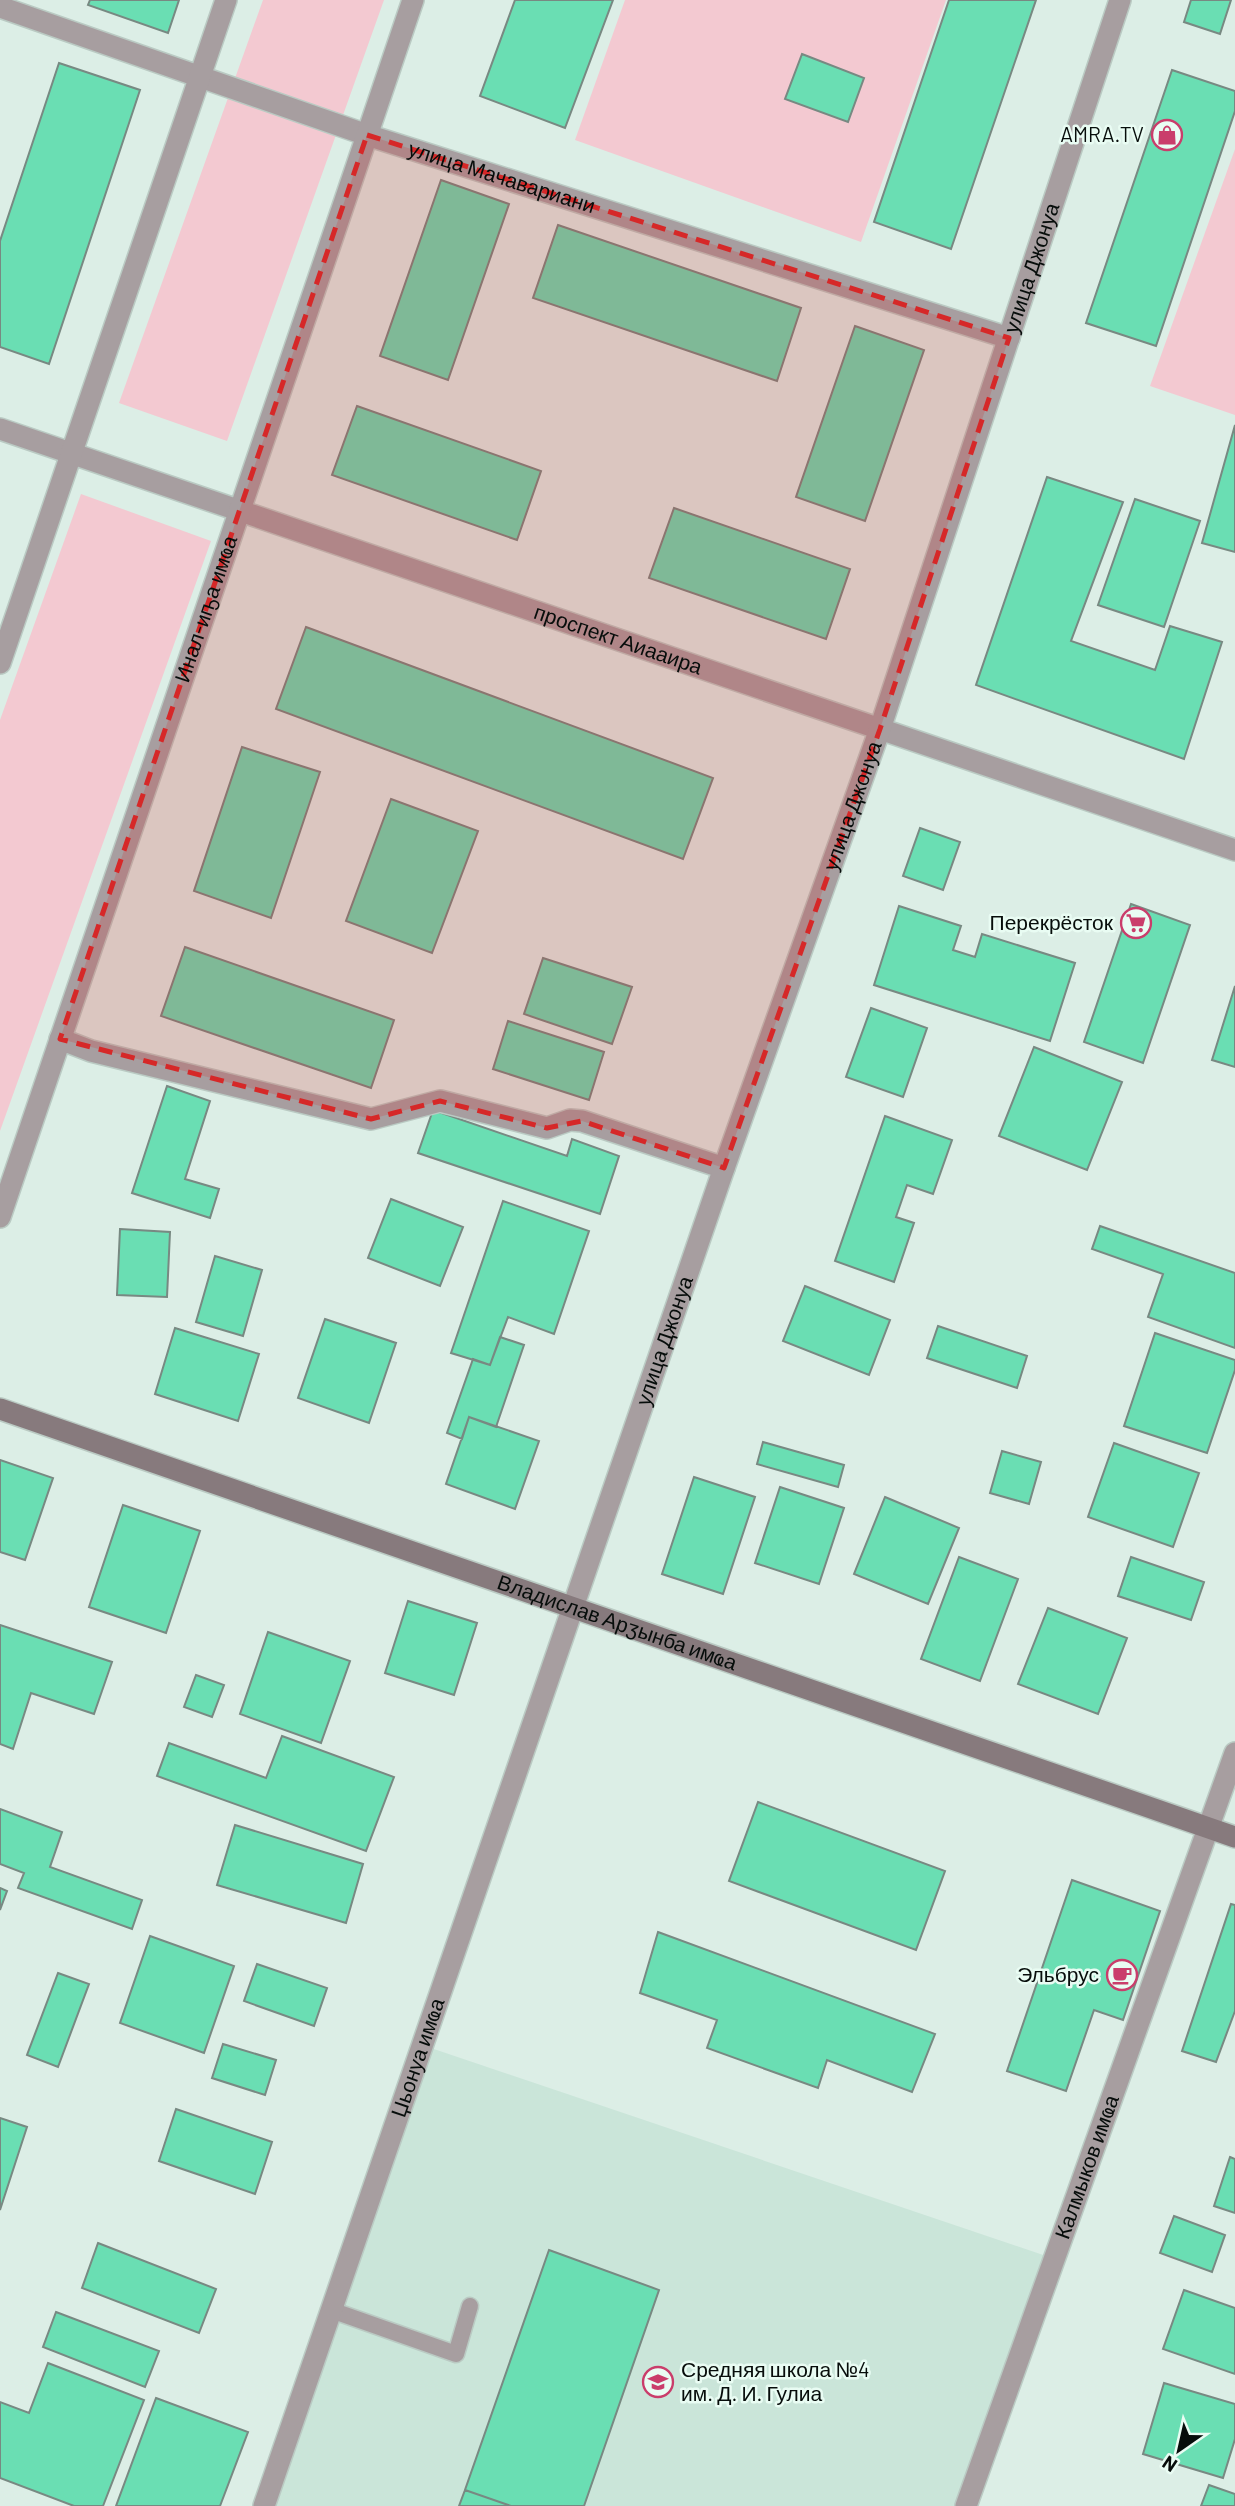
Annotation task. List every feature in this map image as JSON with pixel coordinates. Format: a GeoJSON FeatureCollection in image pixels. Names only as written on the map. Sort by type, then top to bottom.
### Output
{"type":"FeatureCollection","features":[{"type":"Feature","properties":{"kind":"main road","name":"Владислав Арӡынба имҩа"},"geometry":{"type":"LineString","coordinates":[[0,1409],[1235,1837]]}},
{"type":"Feature","properties":{"kind":"street"},"geometry":{"type":"LineString","coordinates":[[0,663],[226,0]]}},
{"type":"Feature","properties":{"kind":"street","name":"Инал-иҧа имҩа"},"geometry":{"type":"LineString","coordinates":[[0,1217],[413,0]]}},
{"type":"Feature","properties":{"kind":"street","name":"улица Джонуа"},"geometry":{"type":"LineString","coordinates":[[571,1607],[880,729],[1120,0]]}},
{"type":"Feature","properties":{"kind":"street","name":"улица Мачавариани"},"geometry":{"type":"LineString","coordinates":[[0,7],[367,135],[1009,338]]}},
{"type":"Feature","properties":{"kind":"street","name":"проспект Аиааира"},"geometry":{"type":"LineString","coordinates":[[0,429],[1235,850]]}},
{"type":"Feature","properties":{"kind":"street"},"geometry":{"type":"LineString","coordinates":[[60,1039],[91,1051],[371,1119],[440,1101],[547,1128],[570,1120],[582,1121],[724,1168]]}},
{"type":"Feature","properties":{"kind":"street","name":"Џьонуа имҩа"},"geometry":{"type":"LineString","coordinates":[[264,2506],[571,1607]]}},
{"type":"Feature","properties":{"kind":"street","name":"Калмыков имҩа"},"geometry":{"type":"LineString","coordinates":[[966,2506],[1235,1752]]}},
{"type":"Feature","properties":{"kind":"lane"},"geometry":{"type":"LineString","coordinates":[[331,2310],[456,2354],[470,2306]]}},
{"type":"Feature","properties":{"kind":"highlighted area"},"geometry":{"type":"Polygon","coordinates":[[[367,135],[1009,338],[880,729],[724,1168],[582,1121],[547,1128],[440,1101],[371,1119],[60,1039],[367,135]]]}},
{"type":"Feature","properties":{"kind":"shaded area"},"geometry":{"type":"Polygon","coordinates":[[[263,0],[384,0],[227,441],[119,403],[263,0]]]}},
{"type":"Feature","properties":{"kind":"shaded area"},"geometry":{"type":"Polygon","coordinates":[[[625,0],[946,0],[861,242],[575,140],[625,0]]]}},
{"type":"Feature","properties":{"kind":"shaded area"},"geometry":{"type":"Polygon","coordinates":[[[1235,149],[1235,415],[1150,386],[1235,149]]]}},
{"type":"Feature","properties":{"kind":"shaded area"},"geometry":{"type":"Polygon","coordinates":[[[81,494],[211,541],[0,1131],[0,720],[81,494]]]}},
{"type":"Feature","properties":{"kind":"shaded area","name":"Средняя школа №4 им. Д. И. Гулиа"},"geometry":{"type":"Polygon","coordinates":[[[422,2045],[1055,2259],[966,2506],[264,2506],[422,2045]]]}},
{"type":"Feature","properties":{"kind":"building"},"geometry":{"type":"Polygon","coordinates":[[[90,0],[179,0],[168,33],[88,5],[90,0]]]}},
{"type":"Feature","properties":{"kind":"building"},"geometry":{"type":"Polygon","coordinates":[[[515,0],[613,0],[565,128],[480,96],[515,0]]]}},
{"type":"Feature","properties":{"kind":"building"},"geometry":{"type":"Polygon","coordinates":[[[949,0],[1036,0],[951,249],[874,222],[949,0]]]}},
{"type":"Feature","properties":{"kind":"building"},"geometry":{"type":"Polygon","coordinates":[[[1191,0],[1231,0],[1220,34],[1184,22],[1191,0]]]}},
{"type":"Feature","properties":{"kind":"building"},"geometry":{"type":"Polygon","coordinates":[[[802,54],[864,78],[848,122],[785,99],[802,54]]]}},
{"type":"Feature","properties":{"kind":"building"},"geometry":{"type":"Polygon","coordinates":[[[59,63],[140,90],[49,364],[0,347],[0,241],[59,63]]]}},
{"type":"Feature","properties":{"kind":"building"},"geometry":{"type":"Polygon","coordinates":[[[1172,70],[1235,91],[1235,111],[1156,346],[1086,323],[1172,70]]]}},
{"type":"Feature","properties":{"kind":"building"},"geometry":{"type":"Polygon","coordinates":[[[441,180],[509,204],[448,380],[380,356],[441,180]]]}},
{"type":"Feature","properties":{"kind":"building"},"geometry":{"type":"Polygon","coordinates":[[[558,225],[801,308],[777,381],[533,298],[558,225]]]}},
{"type":"Feature","properties":{"kind":"building"},"geometry":{"type":"Polygon","coordinates":[[[855,326],[924,350],[865,521],[796,497],[855,326]]]}},
{"type":"Feature","properties":{"kind":"building"},"geometry":{"type":"Polygon","coordinates":[[[357,406],[541,471],[517,540],[332,475],[357,406]]]}},
{"type":"Feature","properties":{"kind":"building"},"geometry":{"type":"Polygon","coordinates":[[[1235,425],[1235,552],[1202,543],[1235,425]]]}},
{"type":"Feature","properties":{"kind":"building"},"geometry":{"type":"Polygon","coordinates":[[[1047,477],[1123,502],[1071,641],[1155,670],[1170,626],[1222,642],[1184,759],[976,685],[1047,477]]]}},
{"type":"Feature","properties":{"kind":"building"},"geometry":{"type":"Polygon","coordinates":[[[1135,499],[1200,521],[1164,627],[1098,605],[1135,499]]]}},
{"type":"Feature","properties":{"kind":"building"},"geometry":{"type":"Polygon","coordinates":[[[674,508],[850,569],[826,639],[649,578],[674,508]]]}},
{"type":"Feature","properties":{"kind":"building"},"geometry":{"type":"Polygon","coordinates":[[[306,627],[713,778],[683,859],[276,709],[306,627]]]}},
{"type":"Feature","properties":{"kind":"building"},"geometry":{"type":"Polygon","coordinates":[[[242,747],[320,772],[271,918],[194,891],[242,747]]]}},
{"type":"Feature","properties":{"kind":"building"},"geometry":{"type":"Polygon","coordinates":[[[391,799],[478,831],[432,953],[346,921],[391,799]]]}},
{"type":"Feature","properties":{"kind":"building"},"geometry":{"type":"Polygon","coordinates":[[[920,828],[960,842],[943,890],[903,876],[920,828]]]}},
{"type":"Feature","properties":{"kind":"building"},"geometry":{"type":"Polygon","coordinates":[[[1131,904],[1190,925],[1143,1063],[1084,1042],[1131,904]]]}},
{"type":"Feature","properties":{"kind":"building"},"geometry":{"type":"Polygon","coordinates":[[[899,906],[961,926],[953,950],[975,957],[982,934],[1075,963],[1050,1041],[874,985],[899,906]]]}},
{"type":"Feature","properties":{"kind":"building"},"geometry":{"type":"Polygon","coordinates":[[[185,947],[394,1020],[371,1088],[161,1016],[185,947]]]}},
{"type":"Feature","properties":{"kind":"building"},"geometry":{"type":"Polygon","coordinates":[[[543,958],[632,987],[612,1044],[524,1014],[543,958]]]}},
{"type":"Feature","properties":{"kind":"building"},"geometry":{"type":"Polygon","coordinates":[[[1235,986],[1235,1067],[1212,1060],[1235,986]]]}},
{"type":"Feature","properties":{"kind":"building"},"geometry":{"type":"Polygon","coordinates":[[[871,1008],[927,1028],[903,1097],[846,1077],[871,1008]]]}},
{"type":"Feature","properties":{"kind":"building"},"geometry":{"type":"Polygon","coordinates":[[[508,1021],[604,1052],[589,1100],[493,1069],[508,1021]]]}},
{"type":"Feature","properties":{"kind":"building"},"geometry":{"type":"Polygon","coordinates":[[[1034,1047],[1122,1082],[1087,1170],[999,1136],[1034,1047]]]}},
{"type":"Feature","properties":{"kind":"building"},"geometry":{"type":"Polygon","coordinates":[[[167,1086],[210,1101],[185,1179],[219,1189],[210,1218],[132,1193],[167,1086]]]}},
{"type":"Feature","properties":{"kind":"building"},"geometry":{"type":"Polygon","coordinates":[[[433,1110],[567,1156],[572,1139],[619,1156],[600,1214],[418,1153],[433,1110]]]}},
{"type":"Feature","properties":{"kind":"building"},"geometry":{"type":"Polygon","coordinates":[[[885,1116],[952,1140],[933,1194],[907,1185],[896,1217],[914,1223],[894,1282],[835,1261],[885,1116]]]}},
{"type":"Feature","properties":{"kind":"building"},"geometry":{"type":"Polygon","coordinates":[[[391,1199],[463,1227],[440,1286],[368,1258],[391,1199]]]}},
{"type":"Feature","properties":{"kind":"building"},"geometry":{"type":"Polygon","coordinates":[[[503,1201],[589,1231],[554,1334],[508,1317],[490,1365],[451,1353],[503,1201]]]}},
{"type":"Feature","properties":{"kind":"building"},"geometry":{"type":"Polygon","coordinates":[[[1100,1226],[1235,1273],[1235,1348],[1148,1317],[1163,1274],[1092,1249],[1100,1226]]]}},
{"type":"Feature","properties":{"kind":"building"},"geometry":{"type":"Polygon","coordinates":[[[120,1229],[170,1232],[167,1297],[117,1295],[120,1229]]]}},
{"type":"Feature","properties":{"kind":"building"},"geometry":{"type":"Polygon","coordinates":[[[215,1256],[262,1270],[243,1336],[196,1322],[215,1256]]]}},
{"type":"Feature","properties":{"kind":"building"},"geometry":{"type":"Polygon","coordinates":[[[805,1286],[890,1320],[869,1375],[783,1341],[805,1286]]]}},
{"type":"Feature","properties":{"kind":"building"},"geometry":{"type":"Polygon","coordinates":[[[325,1319],[396,1343],[369,1423],[298,1398],[325,1319]]]}},
{"type":"Feature","properties":{"kind":"building"},"geometry":{"type":"Polygon","coordinates":[[[938,1326],[1027,1356],[1017,1388],[927,1358],[938,1326]]]}},
{"type":"Feature","properties":{"kind":"building"},"geometry":{"type":"Polygon","coordinates":[[[175,1328],[259,1354],[238,1421],[155,1394],[175,1328]]]}},
{"type":"Feature","properties":{"kind":"building"},"geometry":{"type":"Polygon","coordinates":[[[1155,1333],[1235,1360],[1235,1370],[1207,1453],[1124,1426],[1155,1333]]]}},
{"type":"Feature","properties":{"kind":"building"},"geometry":{"type":"Polygon","coordinates":[[[500,1337],[524,1345],[496,1427],[469,1417],[462,1439],[447,1433],[473,1359],[490,1365],[500,1337]]]}},
{"type":"Feature","properties":{"kind":"building"},"geometry":{"type":"Polygon","coordinates":[[[469,1417],[539,1441],[515,1509],[446,1484],[469,1417]]]}},
{"type":"Feature","properties":{"kind":"building"},"geometry":{"type":"Polygon","coordinates":[[[763,1442],[844,1465],[838,1487],[757,1464],[763,1442]]]}},
{"type":"Feature","properties":{"kind":"building"},"geometry":{"type":"Polygon","coordinates":[[[1114,1443],[1199,1473],[1173,1547],[1088,1517],[1114,1443]]]}},
{"type":"Feature","properties":{"kind":"building"},"geometry":{"type":"Polygon","coordinates":[[[1002,1451],[1041,1462],[1029,1504],[990,1493],[1002,1451]]]}},
{"type":"Feature","properties":{"kind":"building"},"geometry":{"type":"Polygon","coordinates":[[[0,1460],[53,1478],[25,1560],[0,1552],[0,1460]]]}},
{"type":"Feature","properties":{"kind":"building"},"geometry":{"type":"Polygon","coordinates":[[[694,1477],[755,1497],[723,1594],[662,1574],[694,1477]]]}},
{"type":"Feature","properties":{"kind":"building"},"geometry":{"type":"Polygon","coordinates":[[[780,1487],[844,1508],[819,1584],[755,1563],[780,1487]]]}},
{"type":"Feature","properties":{"kind":"building"},"geometry":{"type":"Polygon","coordinates":[[[885,1497],[959,1528],[928,1604],[854,1574],[885,1497]]]}},
{"type":"Feature","properties":{"kind":"building"},"geometry":{"type":"Polygon","coordinates":[[[123,1505],[200,1531],[166,1633],[89,1607],[123,1505]]]}},
{"type":"Feature","properties":{"kind":"building"},"geometry":{"type":"Polygon","coordinates":[[[959,1557],[1018,1579],[980,1681],[921,1659],[959,1557]]]}},
{"type":"Feature","properties":{"kind":"building"},"geometry":{"type":"Polygon","coordinates":[[[1131,1557],[1204,1582],[1191,1620],[1118,1596],[1131,1557]]]}},
{"type":"Feature","properties":{"kind":"building"},"geometry":{"type":"Polygon","coordinates":[[[408,1601],[477,1623],[454,1695],[385,1673],[408,1601]]]}},
{"type":"Feature","properties":{"kind":"building"},"geometry":{"type":"Polygon","coordinates":[[[1048,1608],[1127,1638],[1098,1714],[1018,1684],[1048,1608]]]}},
{"type":"Feature","properties":{"kind":"building"},"geometry":{"type":"Polygon","coordinates":[[[0,1625],[112,1662],[94,1714],[31,1693],[13,1749],[0,1744],[0,1625]]]}},
{"type":"Feature","properties":{"kind":"building"},"geometry":{"type":"Polygon","coordinates":[[[268,1632],[350,1661],[321,1743],[240,1714],[268,1632]]]}},
{"type":"Feature","properties":{"kind":"building"},"geometry":{"type":"Polygon","coordinates":[[[196,1675],[224,1685],[212,1717],[184,1707],[196,1675]]]}},
{"type":"Feature","properties":{"kind":"building"},"geometry":{"type":"Polygon","coordinates":[[[282,1736],[394,1777],[366,1851],[157,1776],[169,1743],[266,1778],[282,1736]]]}},
{"type":"Feature","properties":{"kind":"building"},"geometry":{"type":"Polygon","coordinates":[[[758,1802],[945,1871],[916,1950],[729,1881],[758,1802]]]}},
{"type":"Feature","properties":{"kind":"building"},"geometry":{"type":"Polygon","coordinates":[[[0,1809],[62,1832],[50,1867],[142,1900],[132,1929],[18,1888],[24,1873],[0,1864],[0,1809]]]}},
{"type":"Feature","properties":{"kind":"building"},"geometry":{"type":"Polygon","coordinates":[[[235,1825],[363,1864],[346,1923],[217,1885],[235,1825]]]}},
{"type":"Feature","properties":{"kind":"building"},"geometry":{"type":"Polygon","coordinates":[[[1072,1880],[1160,1911],[1123,2020],[1094,2010],[1066,2091],[1007,2071],[1072,1880]]]}},
{"type":"Feature","properties":{"kind":"building"},"geometry":{"type":"Polygon","coordinates":[[[0,1888],[7,1891],[0,1910],[0,1888]]]}},
{"type":"Feature","properties":{"kind":"building"},"geometry":{"type":"Polygon","coordinates":[[[1231,1904],[1235,1905],[1235,2011],[1216,2062],[1182,2051],[1231,1904]]]}},
{"type":"Feature","properties":{"kind":"building"},"geometry":{"type":"Polygon","coordinates":[[[658,1932],[935,2034],[912,2092],[827,2060],[818,2088],[707,2048],[717,2020],[640,1993],[658,1932]]]}},
{"type":"Feature","properties":{"kind":"building"},"geometry":{"type":"Polygon","coordinates":[[[150,1936],[234,1966],[204,2053],[120,2023],[150,1936]]]}},
{"type":"Feature","properties":{"kind":"building"},"geometry":{"type":"Polygon","coordinates":[[[257,1964],[327,1988],[314,2026],[244,2001],[257,1964]]]}},
{"type":"Feature","properties":{"kind":"building"},"geometry":{"type":"Polygon","coordinates":[[[58,1973],[89,1984],[58,2067],[27,2055],[58,1973]]]}},
{"type":"Feature","properties":{"kind":"building"},"geometry":{"type":"Polygon","coordinates":[[[223,2044],[276,2060],[265,2095],[212,2078],[223,2044]]]}},
{"type":"Feature","properties":{"kind":"building"},"geometry":{"type":"Polygon","coordinates":[[[176,2109],[272,2142],[255,2194],[159,2161],[176,2109]]]}},
{"type":"Feature","properties":{"kind":"building"},"geometry":{"type":"Polygon","coordinates":[[[0,2118],[27,2127],[0,2210],[0,2118]]]}},
{"type":"Feature","properties":{"kind":"building"},"geometry":{"type":"Polygon","coordinates":[[[1230,2157],[1235,2159],[1235,2213],[1214,2206],[1230,2157]]]}},
{"type":"Feature","properties":{"kind":"building"},"geometry":{"type":"Polygon","coordinates":[[[1174,2216],[1225,2235],[1212,2272],[1160,2253],[1174,2216]]]}},
{"type":"Feature","properties":{"kind":"building"},"geometry":{"type":"Polygon","coordinates":[[[98,2243],[216,2289],[199,2333],[82,2288],[98,2243]]]}},
{"type":"Feature","properties":{"kind":"building"},"geometry":{"type":"Polygon","coordinates":[[[549,2250],[659,2290],[584,2506],[511,2506],[465,2490],[549,2250]]]}},
{"type":"Feature","properties":{"kind":"building"},"geometry":{"type":"Polygon","coordinates":[[[1184,2290],[1235,2308],[1235,2374],[1163,2349],[1184,2290]]]}},
{"type":"Feature","properties":{"kind":"building"},"geometry":{"type":"Polygon","coordinates":[[[56,2312],[159,2351],[145,2387],[43,2347],[56,2312]]]}},
{"type":"Feature","properties":{"kind":"building"},"geometry":{"type":"Polygon","coordinates":[[[48,2363],[144,2400],[103,2506],[74,2506],[0,2478],[0,2402],[29,2413],[48,2363]]]}},
{"type":"Feature","properties":{"kind":"building"},"geometry":{"type":"Polygon","coordinates":[[[1164,2383],[1235,2404],[1235,2439],[1223,2478],[1143,2454],[1164,2383]]]}},
{"type":"Feature","properties":{"kind":"building"},"geometry":{"type":"Polygon","coordinates":[[[156,2398],[248,2432],[220,2506],[116,2506],[156,2398]]]}},
{"type":"Feature","properties":{"kind":"building"},"geometry":{"type":"Polygon","coordinates":[[[1209,2485],[1235,2494],[1235,2506],[1201,2506],[1209,2485]]]}},
{"type":"Feature","properties":{"kind":"building"},"geometry":{"type":"Polygon","coordinates":[[[465,2490],[511,2506],[459,2506],[465,2490]]]}},
{"type":"Feature","properties":{"kind":"place","name":"AMRA.TV"},"geometry":{"type":"Point","coordinates":[1167,135]}},
{"type":"Feature","properties":{"kind":"place","name":"Перекрёсток"},"geometry":{"type":"Point","coordinates":[1136,923]}},
{"type":"Feature","properties":{"kind":"place","name":"Эльбрус"},"geometry":{"type":"Point","coordinates":[1122,1975]}},
{"type":"Feature","properties":{"kind":"place","name":"Средняя школа №4 им. Д. И. Гулиа"},"geometry":{"type":"Point","coordinates":[658,2382]}}]}
